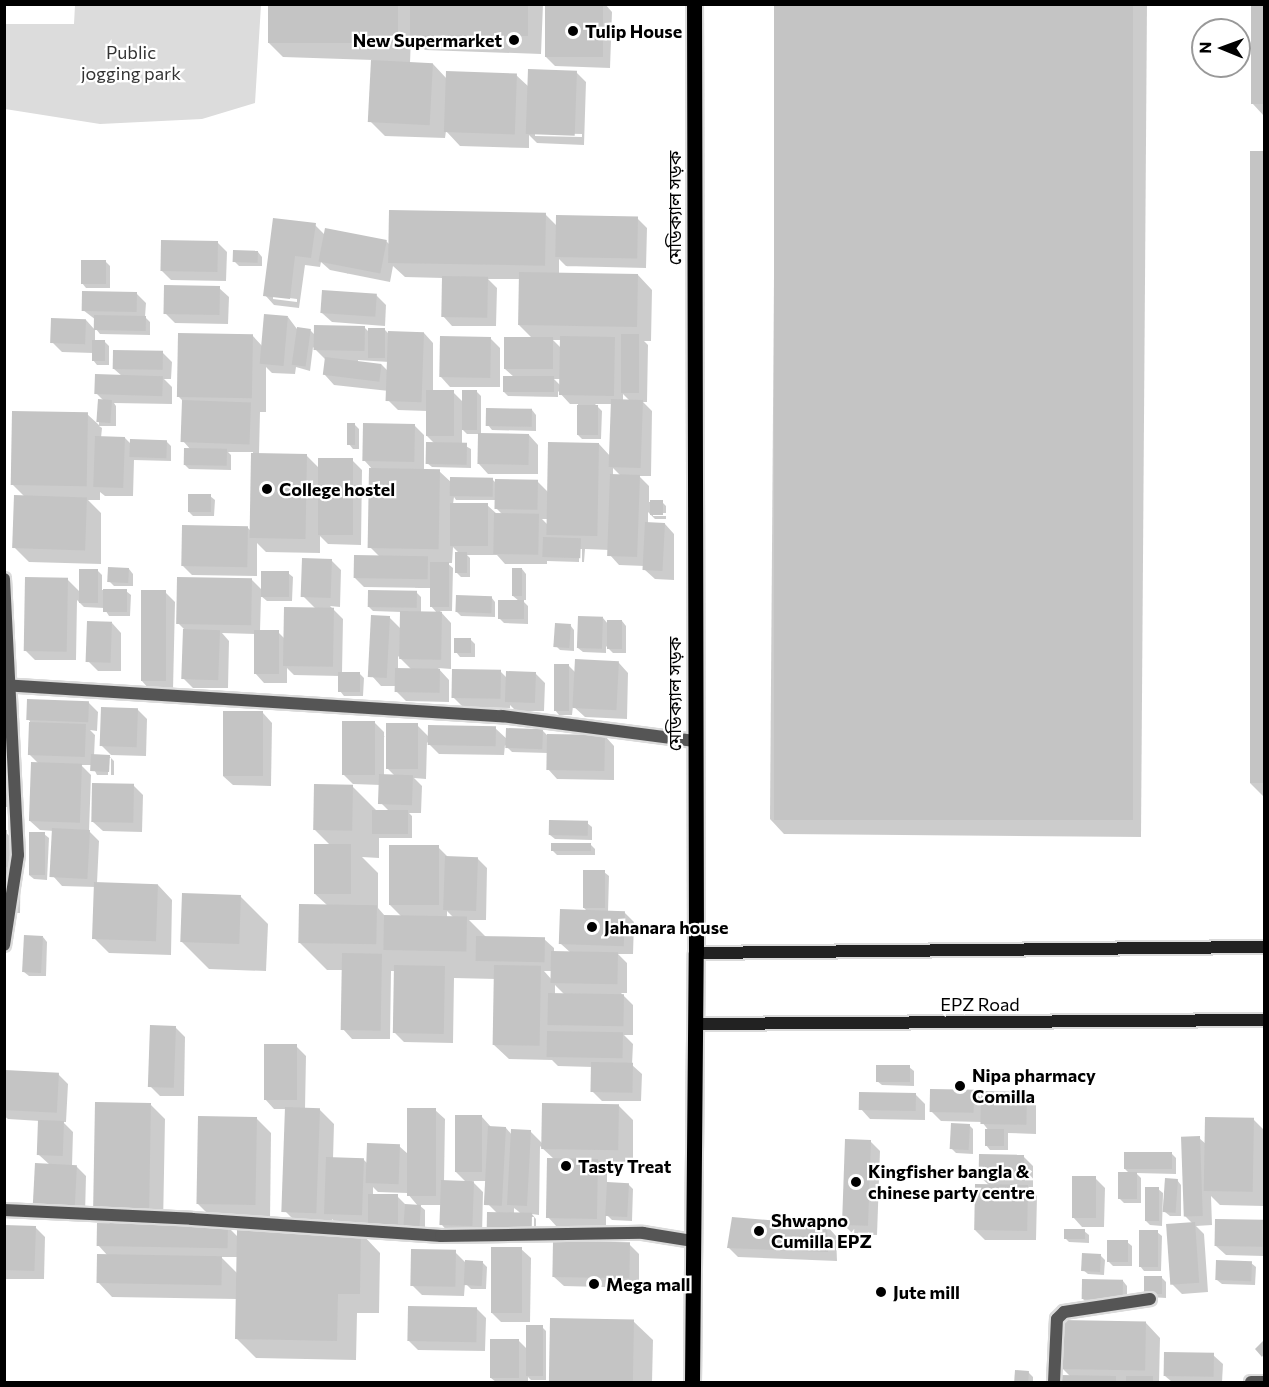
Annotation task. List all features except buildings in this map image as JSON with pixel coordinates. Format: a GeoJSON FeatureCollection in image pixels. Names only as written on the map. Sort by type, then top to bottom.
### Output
{"type":"FeatureCollection","features":[{"type":"Feature","properties":{"kind":"main road","name":"মেডিক্যাল সড়ক"},"geometry":{"type":"LineString","coordinates":[[692,1383],[696,953],[694,4]]}},
{"type":"Feature","properties":{"kind":"main road"},"geometry":{"type":"LineString","coordinates":[[696,953],[1264,946]]}},
{"type":"Feature","properties":{"kind":"main road","name":"EPZ Road"},"geometry":{"type":"LineString","coordinates":[[695,1024],[1264,1020]]}},
{"type":"Feature","properties":{"kind":"street"},"geometry":{"type":"LineString","coordinates":[[4,579],[7,685],[18,855],[4,945]]}},
{"type":"Feature","properties":{"kind":"street"},"geometry":{"type":"LineString","coordinates":[[7,685],[502,716],[694,741]]}},
{"type":"Feature","properties":{"kind":"street"},"geometry":{"type":"LineString","coordinates":[[4,1210],[192,1219],[441,1236],[643,1233],[693,1241]]}},
{"type":"Feature","properties":{"kind":"street"},"geometry":{"type":"LineString","coordinates":[[1054,1383],[1057,1319],[1064,1312],[1150,1299]]}},
{"type":"Feature","properties":{"kind":"street"},"geometry":{"type":"LineString","coordinates":[[1251,1383],[1264,1382]]}},
{"type":"Feature","properties":{"kind":"green space","name":"Public jogging park"},"geometry":{"type":"Polygon","coordinates":[[[75,5],[261,5],[255,103],[202,119],[100,124],[5,109],[5,24],[74,24],[75,5]]]}},
{"type":"Feature","properties":{"kind":"place","name":"Tulip House"},"geometry":{"type":"Point","coordinates":[573,31]}},
{"type":"Feature","properties":{"kind":"place","name":"New Supermarket"},"geometry":{"type":"Point","coordinates":[514,40]}},
{"type":"Feature","properties":{"kind":"place","name":"College hostel"},"geometry":{"type":"Point","coordinates":[267,489]}},
{"type":"Feature","properties":{"kind":"place","name":"Jahanara house"},"geometry":{"type":"Point","coordinates":[592,927]}},
{"type":"Feature","properties":{"kind":"place","name":"Nipa pharmacy Comilla"},"geometry":{"type":"Point","coordinates":[960,1086]}},
{"type":"Feature","properties":{"kind":"place","name":"Tasty Treat"},"geometry":{"type":"Point","coordinates":[566,1166]}},
{"type":"Feature","properties":{"kind":"place","name":"Kingfisher bangla & chinese party centre"},"geometry":{"type":"Point","coordinates":[856,1182]}},
{"type":"Feature","properties":{"kind":"place","name":"Shwapno Cumilla EPZ"},"geometry":{"type":"Point","coordinates":[759,1231]}},
{"type":"Feature","properties":{"kind":"place","name":"Mega mall"},"geometry":{"type":"Point","coordinates":[594,1284]}},
{"type":"Feature","properties":{"kind":"place","name":"Jute mill"},"geometry":{"type":"Point","coordinates":[881,1292]}}]}
